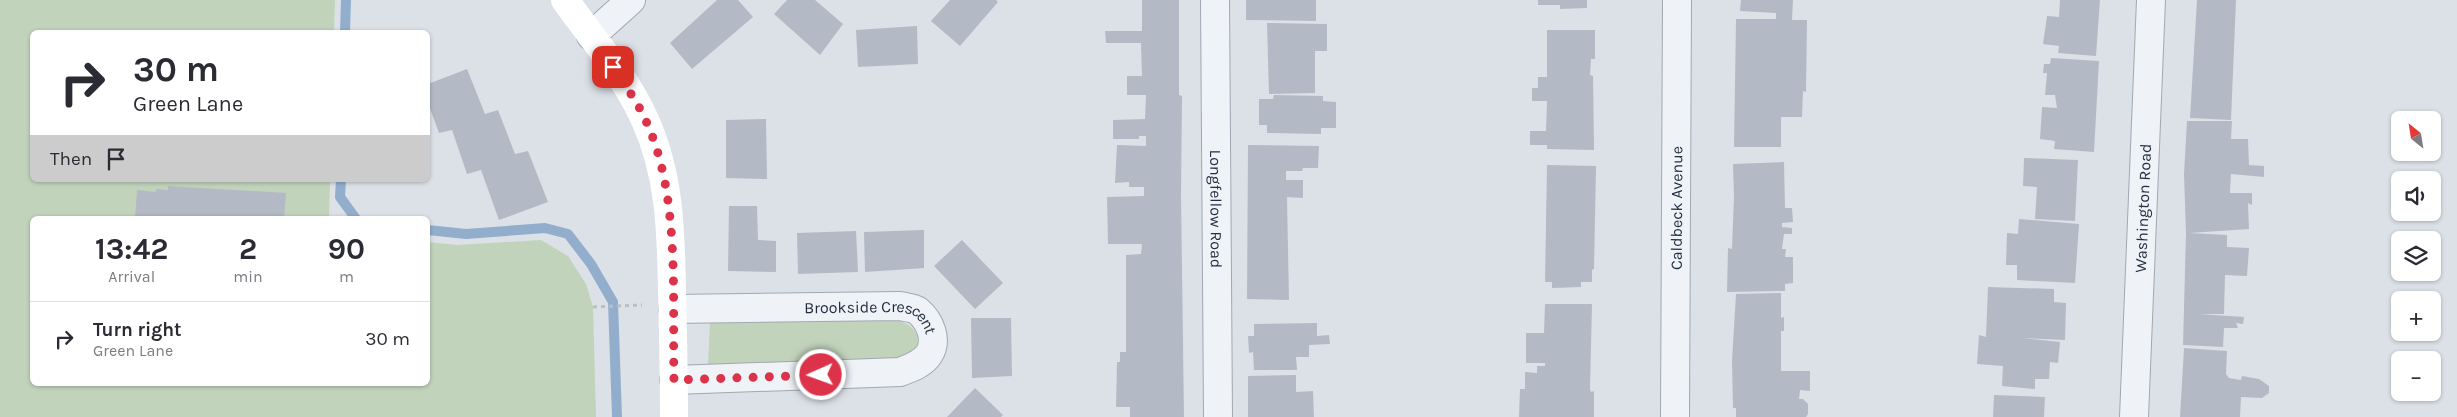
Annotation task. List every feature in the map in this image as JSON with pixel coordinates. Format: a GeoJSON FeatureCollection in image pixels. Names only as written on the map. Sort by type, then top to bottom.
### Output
{"type":"FeatureCollection","features":[{"type":"Feature","properties":{"kind":"street"},"geometry":{"type":"LineString","coordinates":[[565,0],[624,83],[645,119],[659,157],[667,189],[671,222],[674,417]]}},
{"type":"Feature","properties":{"kind":"street"},"geometry":{"type":"LineString","coordinates":[[591,36],[631,0]]}},
{"type":"Feature","properties":{"kind":"street","name":"Longfellow Road"},"geometry":{"type":"LineString","coordinates":[[1215,0],[1218,417]]}},
{"type":"Feature","properties":{"kind":"street","name":"Caldbeck Avenue"},"geometry":{"type":"LineString","coordinates":[[1675,417],[1676,0]]}},
{"type":"Feature","properties":{"kind":"street","name":"Washington Road"},"geometry":{"type":"LineString","coordinates":[[2134,417],[2151,0]]}},
{"type":"Feature","properties":{"kind":"street","name":"Brookside Crescent"},"geometry":{"type":"LineString","coordinates":[[673,309],[900,306],[917,310],[928,323],[934,338],[930,354],[917,366],[900,372],[674,380]]}},
{"type":"Feature","properties":{"kind":"path"},"geometry":{"type":"LineString","coordinates":[[592,307],[632,307]]}},
{"type":"Feature","properties":{"kind":"green space"},"geometry":{"type":"Polygon","coordinates":[[[0,0],[335,0],[334,30],[30,30],[30,182],[330,182],[329,216],[30,216],[30,386],[430,386],[430,242],[457,245],[541,240],[568,256],[586,284],[593,307],[596,417],[0,417],[0,0]]]}},
{"type":"Feature","properties":{"kind":"green space"},"geometry":{"type":"Polygon","coordinates":[[[898,320],[911,327],[917,335],[917,346],[909,358],[708,365],[710,323],[898,320]]]}},
{"type":"Feature","properties":{"kind":"building"},"geometry":{"type":"Polygon","coordinates":[[[717,0],[738,0],[753,17],[692,69],[670,43],[717,0]]]}},
{"type":"Feature","properties":{"kind":"building"},"geometry":{"type":"Polygon","coordinates":[[[787,0],[815,0],[843,24],[820,55],[774,14],[787,0]]]}},
{"type":"Feature","properties":{"kind":"building"},"geometry":{"type":"Polygon","coordinates":[[[950,0],[996,0],[998,2],[960,46],[931,21],[950,0]]]}},
{"type":"Feature","properties":{"kind":"building"},"geometry":{"type":"Polygon","coordinates":[[[1142,0],[1179,0],[1179,95],[1182,96],[1181,196],[1184,417],[1130,417],[1130,407],[1116,407],[1117,362],[1120,362],[1120,352],[1126,352],[1126,255],[1141,254],[1142,244],[1108,244],[1107,197],[1144,196],[1144,187],[1129,187],[1129,182],[1115,183],[1117,145],[1146,146],[1146,136],[1139,136],[1139,139],[1113,139],[1113,120],[1145,119],[1146,95],[1127,95],[1127,76],[1142,76],[1141,43],[1106,43],[1105,31],[1142,31],[1142,0]]]}},
{"type":"Feature","properties":{"kind":"building"},"geometry":{"type":"Polygon","coordinates":[[[1246,0],[1316,0],[1316,21],[1246,20],[1246,0]]]}},
{"type":"Feature","properties":{"kind":"building"},"geometry":{"type":"Polygon","coordinates":[[[1538,0],[1587,0],[1587,8],[1560,9],[1560,5],[1538,5],[1538,0]]]}},
{"type":"Feature","properties":{"kind":"building"},"geometry":{"type":"Polygon","coordinates":[[[1741,0],[1793,0],[1792,20],[1807,20],[1806,92],[1803,91],[1802,117],[1781,117],[1781,147],[1734,147],[1736,19],[1776,19],[1776,13],[1740,11],[1741,0]]]}},
{"type":"Feature","properties":{"kind":"building"},"geometry":{"type":"Polygon","coordinates":[[[2060,0],[2100,0],[2096,56],[2058,53],[2059,46],[2043,44],[2047,16],[2059,17],[2060,0]]]}},
{"type":"Feature","properties":{"kind":"building"},"geometry":{"type":"Polygon","coordinates":[[[2197,0],[2236,0],[2231,120],[2190,118],[2197,0]]]}},
{"type":"Feature","properties":{"kind":"building"},"geometry":{"type":"Polygon","coordinates":[[[1267,23],[1327,24],[1327,51],[1315,51],[1315,93],[1269,94],[1267,23]]]}},
{"type":"Feature","properties":{"kind":"building"},"geometry":{"type":"Polygon","coordinates":[[[917,26],[918,64],[858,67],[856,30],[917,26]]]}},
{"type":"Feature","properties":{"kind":"building"},"geometry":{"type":"Polygon","coordinates":[[[1547,30],[1595,30],[1595,59],[1591,59],[1590,75],[1593,76],[1594,150],[1547,149],[1547,145],[1530,145],[1530,131],[1546,131],[1547,101],[1532,101],[1532,88],[1538,88],[1538,77],[1547,77],[1547,30]]]}},
{"type":"Feature","properties":{"kind":"building"},"geometry":{"type":"Polygon","coordinates":[[[2051,58],[2099,61],[2094,152],[2054,149],[2055,141],[2040,139],[2042,107],[2057,108],[2055,95],[2045,95],[2047,73],[2043,73],[2044,64],[2050,64],[2051,58]]]}},
{"type":"Feature","properties":{"kind":"building"},"geometry":{"type":"Polygon","coordinates":[[[467,69],[485,114],[498,110],[515,154],[528,151],[548,202],[499,220],[481,170],[467,174],[452,130],[439,133],[430,108],[430,83],[467,69]]]}},
{"type":"Feature","properties":{"kind":"building"},"geometry":{"type":"Polygon","coordinates":[[[1274,95],[1323,96],[1323,101],[1336,102],[1336,128],[1321,128],[1321,134],[1267,133],[1267,125],[1259,125],[1259,99],[1273,99],[1274,95]]]}},
{"type":"Feature","properties":{"kind":"building"},"geometry":{"type":"Polygon","coordinates":[[[766,119],[767,179],[726,178],[726,120],[766,119]]]}},
{"type":"Feature","properties":{"kind":"building"},"geometry":{"type":"Polygon","coordinates":[[[2187,121],[2232,121],[2231,139],[2248,139],[2249,165],[2264,166],[2264,177],[2231,174],[2230,193],[2252,193],[2252,205],[2248,203],[2249,229],[2189,233],[2227,235],[2227,247],[2249,248],[2247,276],[2225,275],[2224,314],[2199,314],[2244,317],[2243,324],[2236,323],[2238,328],[2224,328],[2223,347],[2183,345],[2186,233],[2184,174],[2187,121]]]}},
{"type":"Feature","properties":{"kind":"building"},"geometry":{"type":"Polygon","coordinates":[[[1248,145],[1319,146],[1318,168],[1286,171],[1286,180],[1303,180],[1303,198],[1287,197],[1289,300],[1247,299],[1248,145]]]}},
{"type":"Feature","properties":{"kind":"building"},"geometry":{"type":"Polygon","coordinates":[[[2024,158],[2078,160],[2075,221],[2035,219],[2037,187],[2023,186],[2024,158]]]}},
{"type":"Feature","properties":{"kind":"building"},"geometry":{"type":"Polygon","coordinates":[[[1784,162],[1785,208],[1792,208],[1793,222],[1782,223],[1782,227],[1792,228],[1792,234],[1784,234],[1782,249],[1786,249],[1785,257],[1793,257],[1793,283],[1785,284],[1785,291],[1727,292],[1728,248],[1732,249],[1733,164],[1784,162]]]}},
{"type":"Feature","properties":{"kind":"building"},"geometry":{"type":"Polygon","coordinates":[[[1547,165],[1596,166],[1594,269],[1592,270],[1592,282],[1581,282],[1581,287],[1552,288],[1552,282],[1545,282],[1547,165]]]}},
{"type":"Feature","properties":{"kind":"building"},"geometry":{"type":"Polygon","coordinates":[[[168,186],[286,193],[284,216],[135,216],[137,190],[156,192],[156,189],[168,190],[168,186]]]}},
{"type":"Feature","properties":{"kind":"building"},"geometry":{"type":"Polygon","coordinates":[[[729,206],[757,206],[758,240],[776,241],[776,272],[728,271],[729,206]]]}},
{"type":"Feature","properties":{"kind":"building"},"geometry":{"type":"Polygon","coordinates":[[[2019,219],[2079,224],[2075,283],[2017,280],[2017,265],[2006,265],[2007,233],[2018,234],[2019,219]]]}},
{"type":"Feature","properties":{"kind":"building"},"geometry":{"type":"Polygon","coordinates":[[[924,230],[924,268],[865,272],[864,232],[924,230]]]}},
{"type":"Feature","properties":{"kind":"building"},"geometry":{"type":"Polygon","coordinates":[[[856,231],[858,272],[798,274],[797,233],[856,231]]]}},
{"type":"Feature","properties":{"kind":"building"},"geometry":{"type":"Polygon","coordinates":[[[962,240],[1003,283],[975,309],[934,266],[962,240]]]}},
{"type":"Feature","properties":{"kind":"building"},"geometry":{"type":"Polygon","coordinates":[[[1988,287],[2054,289],[2054,302],[2066,303],[2065,340],[2022,338],[2060,342],[2058,363],[2050,362],[2049,379],[2035,379],[2035,389],[2002,386],[2003,366],[1977,364],[1979,335],[1986,337],[1988,287]]]}},
{"type":"Feature","properties":{"kind":"building"},"geometry":{"type":"Polygon","coordinates":[[[1781,293],[1781,318],[1784,317],[1784,331],[1781,331],[1781,371],[1810,371],[1810,391],[1800,390],[1799,399],[1803,399],[1808,404],[1808,414],[1806,417],[1736,417],[1736,408],[1733,408],[1732,361],[1736,294],[1781,293]]]}},
{"type":"Feature","properties":{"kind":"building"},"geometry":{"type":"Polygon","coordinates":[[[1545,304],[1592,304],[1590,389],[1591,392],[1594,391],[1594,417],[1519,417],[1520,389],[1525,389],[1525,372],[1537,373],[1537,366],[1545,366],[1545,363],[1526,363],[1526,333],[1544,333],[1545,304]]]}},
{"type":"Feature","properties":{"kind":"building"},"geometry":{"type":"Polygon","coordinates":[[[971,318],[1011,318],[1012,376],[972,378],[971,318]]]}},
{"type":"Feature","properties":{"kind":"building"},"geometry":{"type":"Polygon","coordinates":[[[1317,323],[1317,336],[1329,335],[1330,344],[1309,345],[1309,357],[1296,357],[1297,370],[1254,370],[1253,352],[1249,353],[1248,336],[1254,336],[1254,324],[1317,323]]]}},
{"type":"Feature","properties":{"kind":"building"},"geometry":{"type":"Polygon","coordinates":[[[2184,348],[2227,351],[2226,374],[2229,378],[2241,380],[2242,376],[2259,379],[2269,386],[2269,393],[2262,398],[2241,397],[2240,417],[2180,417],[2184,348]]]}},
{"type":"Feature","properties":{"kind":"building"},"geometry":{"type":"Polygon","coordinates":[[[1296,375],[1296,392],[1313,391],[1314,417],[1248,417],[1248,376],[1296,375]]]}},
{"type":"Feature","properties":{"kind":"building"},"geometry":{"type":"Polygon","coordinates":[[[975,388],[1003,415],[1001,417],[947,417],[975,388]]]}},
{"type":"Feature","properties":{"kind":"building"},"geometry":{"type":"Polygon","coordinates":[[[1994,395],[2045,397],[2044,417],[1993,417],[1994,395]]]}},
{"type":"Feature","properties":{"kind":"waterway"},"geometry":{"type":"LineString","coordinates":[[345,30],[346,0]]}},
{"type":"Feature","properties":{"kind":"waterway"},"geometry":{"type":"LineString","coordinates":[[341,182],[340,197],[354,216]]}},
{"type":"Feature","properties":{"kind":"waterway"},"geometry":{"type":"LineString","coordinates":[[430,230],[466,234],[545,228],[568,234],[591,264],[613,302],[617,417]]}},
{"type":"Feature","properties":{"kind":"route"},"geometry":{"type":"LineString","coordinates":[[613,67],[645,119],[659,157],[667,189],[671,222],[674,380],[821,375]]}}]}
